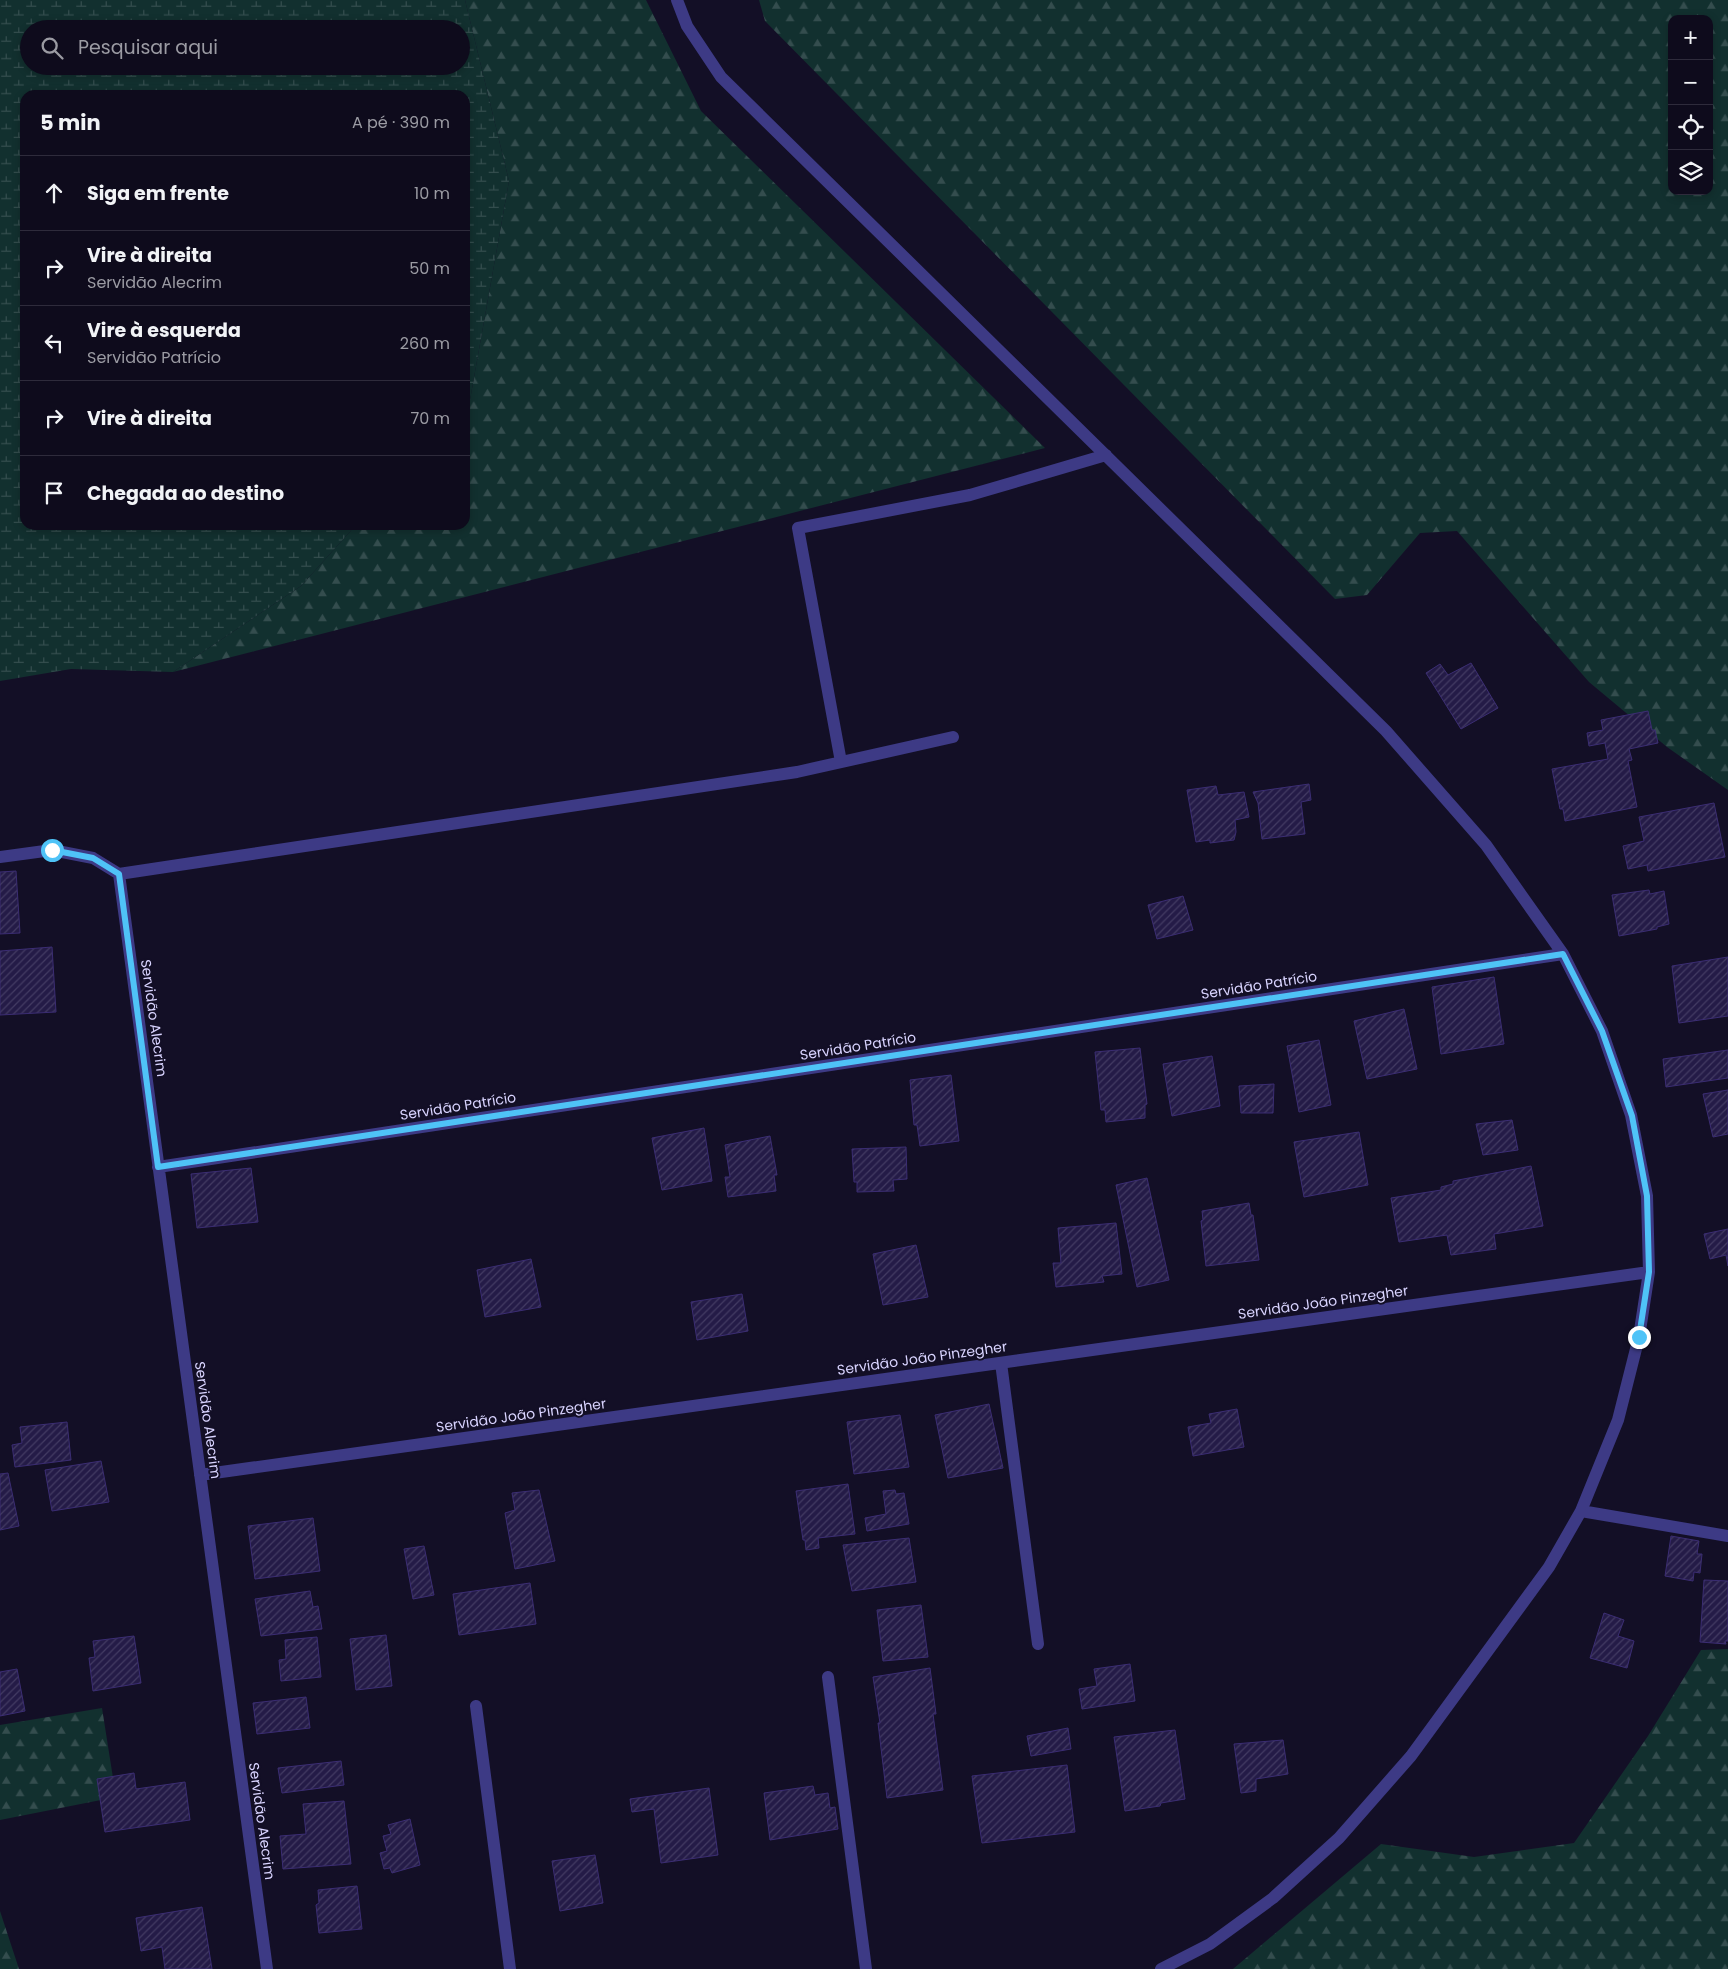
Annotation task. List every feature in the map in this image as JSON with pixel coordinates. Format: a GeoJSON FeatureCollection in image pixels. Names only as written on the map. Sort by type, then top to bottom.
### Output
{"type":"FeatureCollection","features":[{"type":"Feature","properties":{"kind":"street"},"geometry":{"type":"LineString","coordinates":[[677,0],[686,26],[721,76],[1386,731],[1486,845],[1563,954],[1602,1031],[1632,1116],[1647,1196],[1649,1272],[1639,1337],[1618,1420],[1581,1511],[1549,1567],[1411,1756],[1339,1838],[1273,1898],[1210,1944],[1161,1969]]}},
{"type":"Feature","properties":{"kind":"street"},"geometry":{"type":"LineString","coordinates":[[840,762],[798,528],[970,494],[1106,455]]}},
{"type":"Feature","properties":{"kind":"street"},"geometry":{"type":"LineString","coordinates":[[0,857],[52,850],[93,858],[119,874],[798,772],[953,737]]}},
{"type":"Feature","properties":{"kind":"street","name":"Servidão Alecrim"},"geometry":{"type":"LineString","coordinates":[[119,874],[267,1969]]}},
{"type":"Feature","properties":{"kind":"street","name":"Servidão Patrício"},"geometry":{"type":"LineString","coordinates":[[158,1167],[1563,954]]}},
{"type":"Feature","properties":{"kind":"street","name":"Servidão João Pinzegher"},"geometry":{"type":"LineString","coordinates":[[200,1475],[1649,1272]]}},
{"type":"Feature","properties":{"kind":"street"},"geometry":{"type":"LineString","coordinates":[[1001,1362],[1038,1644]]}},
{"type":"Feature","properties":{"kind":"street"},"geometry":{"type":"LineString","coordinates":[[1581,1511],[1728,1536]]}},
{"type":"Feature","properties":{"kind":"street"},"geometry":{"type":"LineString","coordinates":[[828,1677],[866,1969]]}},
{"type":"Feature","properties":{"kind":"street"},"geometry":{"type":"LineString","coordinates":[[476,1706],[510,1969]]}},
{"type":"Feature","properties":{"kind":"green space"},"geometry":{"type":"Polygon","coordinates":[[[0,0],[465,0],[470,20],[20,20],[20,75],[470,75],[470,21],[509,181],[470,400],[470,90],[20,90],[20,530],[351,530],[301,586],[173,672],[71,669],[0,681],[0,0]]]}},
{"type":"Feature","properties":{"kind":"green space"},"geometry":{"type":"Polygon","coordinates":[[[465,0],[646,0],[701,111],[1045,448],[173,672],[301,586],[351,530],[470,530],[470,400],[509,181],[465,0]]]}},
{"type":"Feature","properties":{"kind":"green space"},"geometry":{"type":"Polygon","coordinates":[[[759,0],[1728,0],[1728,790],[1667,747],[1589,682],[1457,531],[1420,533],[1367,595],[1335,599],[765,21],[759,0]]]}},
{"type":"Feature","properties":{"kind":"green space"},"geometry":{"type":"Polygon","coordinates":[[[1728,1649],[1728,1969],[1233,1969],[1381,1844],[1474,1857],[1574,1843],[1648,1736],[1701,1650],[1728,1649]]]}},
{"type":"Feature","properties":{"kind":"green space"},"geometry":{"type":"Polygon","coordinates":[[[102,1708],[116,1797],[0,1820],[0,1725],[102,1708]]]}},
{"type":"Feature","properties":{"kind":"green space"},"geometry":{"type":"Polygon","coordinates":[[[0,1911],[19,1969],[0,1969],[0,1911]]]}},
{"type":"Feature","properties":{"kind":"building"},"geometry":{"type":"Polygon","coordinates":[[[1471,663],[1498,708],[1461,729],[1426,673],[1440,664],[1448,675],[1471,663]]]}},
{"type":"Feature","properties":{"kind":"building"},"geometry":{"type":"Polygon","coordinates":[[[1648,711],[1652,730],[1655,730],[1658,743],[1629,749],[1632,760],[1628,761],[1637,807],[1565,821],[1563,809],[1560,809],[1552,769],[1608,759],[1605,743],[1589,746],[1587,733],[1603,730],[1601,720],[1648,711]]]}},
{"type":"Feature","properties":{"kind":"building"},"geometry":{"type":"Polygon","coordinates":[[[1309,784],[1311,800],[1301,802],[1305,834],[1262,839],[1258,803],[1253,792],[1309,784]]]}},
{"type":"Feature","properties":{"kind":"building"},"geometry":{"type":"Polygon","coordinates":[[[1216,786],[1218,795],[1244,792],[1249,817],[1235,820],[1236,832],[1234,840],[1210,843],[1210,840],[1196,842],[1187,790],[1216,786]]]}},
{"type":"Feature","properties":{"kind":"building"},"geometry":{"type":"Polygon","coordinates":[[[1714,803],[1725,857],[1648,871],[1647,865],[1628,869],[1623,846],[1644,841],[1639,817],[1714,803]]]}},
{"type":"Feature","properties":{"kind":"building"},"geometry":{"type":"Polygon","coordinates":[[[16,871],[20,933],[0,934],[0,872],[16,871]]]}},
{"type":"Feature","properties":{"kind":"building"},"geometry":{"type":"Polygon","coordinates":[[[1649,890],[1650,894],[1664,891],[1669,924],[1657,927],[1657,929],[1619,936],[1612,895],[1649,890]]]}},
{"type":"Feature","properties":{"kind":"building"},"geometry":{"type":"Polygon","coordinates":[[[1183,896],[1193,930],[1157,939],[1148,905],[1183,896]]]}},
{"type":"Feature","properties":{"kind":"building"},"geometry":{"type":"Polygon","coordinates":[[[52,947],[56,1012],[0,1015],[0,951],[52,947]]]}},
{"type":"Feature","properties":{"kind":"building"},"geometry":{"type":"Polygon","coordinates":[[[1728,957],[1728,1016],[1679,1023],[1672,966],[1728,957]]]}},
{"type":"Feature","properties":{"kind":"building"},"geometry":{"type":"Polygon","coordinates":[[[1494,977],[1504,1044],[1441,1054],[1432,987],[1494,977]]]}},
{"type":"Feature","properties":{"kind":"building"},"geometry":{"type":"Polygon","coordinates":[[[1404,1009],[1417,1069],[1367,1079],[1354,1021],[1404,1009]]]}},
{"type":"Feature","properties":{"kind":"building"},"geometry":{"type":"Polygon","coordinates":[[[1319,1040],[1331,1105],[1299,1112],[1287,1046],[1319,1040]]]}},
{"type":"Feature","properties":{"kind":"building"},"geometry":{"type":"Polygon","coordinates":[[[1140,1048],[1147,1104],[1145,1105],[1145,1118],[1106,1122],[1105,1110],[1101,1110],[1095,1052],[1140,1048]]]}},
{"type":"Feature","properties":{"kind":"building"},"geometry":{"type":"Polygon","coordinates":[[[1728,1050],[1728,1078],[1666,1087],[1663,1059],[1728,1050]]]}},
{"type":"Feature","properties":{"kind":"building"},"geometry":{"type":"Polygon","coordinates":[[[1212,1056],[1220,1106],[1172,1116],[1163,1064],[1212,1056]]]}},
{"type":"Feature","properties":{"kind":"building"},"geometry":{"type":"Polygon","coordinates":[[[951,1075],[959,1141],[920,1146],[917,1125],[914,1125],[910,1080],[951,1075]]]}},
{"type":"Feature","properties":{"kind":"building"},"geometry":{"type":"Polygon","coordinates":[[[1274,1084],[1273,1113],[1241,1113],[1239,1086],[1274,1084]]]}},
{"type":"Feature","properties":{"kind":"building"},"geometry":{"type":"Polygon","coordinates":[[[1728,1090],[1728,1134],[1713,1137],[1703,1094],[1728,1090]]]}},
{"type":"Feature","properties":{"kind":"building"},"geometry":{"type":"Polygon","coordinates":[[[1512,1120],[1518,1150],[1483,1155],[1476,1124],[1512,1120]]]}},
{"type":"Feature","properties":{"kind":"building"},"geometry":{"type":"Polygon","coordinates":[[[704,1128],[712,1181],[662,1190],[652,1138],[704,1128]]]}},
{"type":"Feature","properties":{"kind":"building"},"geometry":{"type":"Polygon","coordinates":[[[1359,1132],[1368,1185],[1304,1197],[1294,1142],[1359,1132]]]}},
{"type":"Feature","properties":{"kind":"building"},"geometry":{"type":"Polygon","coordinates":[[[770,1136],[777,1175],[774,1175],[776,1191],[728,1197],[725,1177],[730,1177],[725,1145],[770,1136]]]}},
{"type":"Feature","properties":{"kind":"building"},"geometry":{"type":"Polygon","coordinates":[[[906,1147],[907,1179],[893,1180],[894,1191],[857,1192],[857,1182],[854,1182],[852,1149],[906,1147]]]}},
{"type":"Feature","properties":{"kind":"building"},"geometry":{"type":"Polygon","coordinates":[[[1531,1166],[1543,1226],[1494,1234],[1496,1249],[1451,1255],[1447,1235],[1399,1242],[1391,1198],[1441,1190],[1441,1187],[1453,1184],[1453,1181],[1531,1166]]]}},
{"type":"Feature","properties":{"kind":"building"},"geometry":{"type":"Polygon","coordinates":[[[251,1168],[258,1222],[197,1228],[191,1174],[251,1168]]]}},
{"type":"Feature","properties":{"kind":"building"},"geometry":{"type":"Polygon","coordinates":[[[1147,1178],[1169,1280],[1137,1287],[1116,1185],[1147,1178]]]}},
{"type":"Feature","properties":{"kind":"building"},"geometry":{"type":"Polygon","coordinates":[[[1249,1203],[1251,1215],[1253,1215],[1259,1260],[1206,1266],[1201,1221],[1203,1220],[1202,1211],[1249,1203]]]}},
{"type":"Feature","properties":{"kind":"building"},"geometry":{"type":"Polygon","coordinates":[[[1116,1223],[1122,1274],[1102,1276],[1104,1282],[1056,1287],[1053,1263],[1061,1263],[1058,1228],[1116,1223]]]}},
{"type":"Feature","properties":{"kind":"building"},"geometry":{"type":"Polygon","coordinates":[[[1728,1229],[1728,1266],[1726,1255],[1710,1259],[1704,1234],[1728,1229]]]}},
{"type":"Feature","properties":{"kind":"building"},"geometry":{"type":"Polygon","coordinates":[[[916,1245],[928,1297],[883,1305],[873,1254],[916,1245]]]}},
{"type":"Feature","properties":{"kind":"building"},"geometry":{"type":"Polygon","coordinates":[[[531,1259],[541,1307],[485,1317],[477,1270],[531,1259]]]}},
{"type":"Feature","properties":{"kind":"building"},"geometry":{"type":"Polygon","coordinates":[[[742,1294],[748,1331],[697,1340],[691,1302],[742,1294]]]}},
{"type":"Feature","properties":{"kind":"building"},"geometry":{"type":"Polygon","coordinates":[[[989,1404],[1003,1468],[948,1478],[935,1415],[989,1404]]]}},
{"type":"Feature","properties":{"kind":"building"},"geometry":{"type":"Polygon","coordinates":[[[1237,1409],[1244,1447],[1193,1456],[1188,1427],[1211,1423],[1209,1414],[1237,1409]]]}},
{"type":"Feature","properties":{"kind":"building"},"geometry":{"type":"Polygon","coordinates":[[[900,1415],[909,1467],[854,1474],[847,1422],[900,1415]]]}},
{"type":"Feature","properties":{"kind":"building"},"geometry":{"type":"Polygon","coordinates":[[[67,1422],[71,1460],[15,1467],[12,1445],[22,1443],[20,1427],[67,1422]]]}},
{"type":"Feature","properties":{"kind":"building"},"geometry":{"type":"Polygon","coordinates":[[[101,1461],[109,1502],[52,1511],[45,1470],[101,1461]]]}},
{"type":"Feature","properties":{"kind":"building"},"geometry":{"type":"Polygon","coordinates":[[[8,1473],[19,1526],[0,1530],[0,1474],[8,1473]]]}},
{"type":"Feature","properties":{"kind":"building"},"geometry":{"type":"Polygon","coordinates":[[[848,1484],[855,1534],[818,1538],[819,1548],[806,1550],[796,1491],[848,1484]]]}},
{"type":"Feature","properties":{"kind":"building"},"geometry":{"type":"Polygon","coordinates":[[[539,1490],[555,1561],[515,1569],[505,1513],[515,1510],[512,1493],[539,1490]]]}},
{"type":"Feature","properties":{"kind":"building"},"geometry":{"type":"Polygon","coordinates":[[[895,1490],[896,1494],[904,1493],[909,1524],[867,1531],[865,1518],[886,1514],[883,1491],[895,1490]]]}},
{"type":"Feature","properties":{"kind":"building"},"geometry":{"type":"Polygon","coordinates":[[[313,1518],[320,1571],[255,1579],[248,1526],[313,1518]]]}},
{"type":"Feature","properties":{"kind":"building"},"geometry":{"type":"Polygon","coordinates":[[[1671,1536],[1699,1541],[1697,1554],[1702,1554],[1700,1573],[1694,1572],[1693,1581],[1665,1576],[1671,1536]]]}},
{"type":"Feature","properties":{"kind":"building"},"geometry":{"type":"Polygon","coordinates":[[[909,1538],[916,1582],[852,1591],[843,1545],[909,1538]]]}},
{"type":"Feature","properties":{"kind":"building"},"geometry":{"type":"Polygon","coordinates":[[[424,1546],[434,1595],[413,1599],[404,1549],[424,1546]]]}},
{"type":"Feature","properties":{"kind":"building"},"geometry":{"type":"Polygon","coordinates":[[[1704,1580],[1728,1581],[1728,1641],[1725,1641],[1726,1644],[1700,1642],[1704,1580]]]}},
{"type":"Feature","properties":{"kind":"building"},"geometry":{"type":"Polygon","coordinates":[[[530,1583],[536,1624],[459,1635],[453,1594],[530,1583]]]}},
{"type":"Feature","properties":{"kind":"building"},"geometry":{"type":"Polygon","coordinates":[[[310,1591],[313,1607],[318,1606],[322,1629],[261,1636],[255,1599],[310,1591]]]}},
{"type":"Feature","properties":{"kind":"building"},"geometry":{"type":"Polygon","coordinates":[[[921,1605],[928,1657],[883,1661],[877,1610],[921,1605]]]}},
{"type":"Feature","properties":{"kind":"building"},"geometry":{"type":"Polygon","coordinates":[[[1604,1613],[1624,1620],[1618,1636],[1634,1641],[1627,1668],[1590,1658],[1604,1613]]]}},
{"type":"Feature","properties":{"kind":"building"},"geometry":{"type":"Polygon","coordinates":[[[386,1635],[392,1686],[356,1690],[350,1639],[386,1635]]]}},
{"type":"Feature","properties":{"kind":"building"},"geometry":{"type":"Polygon","coordinates":[[[134,1636],[141,1683],[93,1691],[89,1658],[95,1657],[93,1641],[134,1636]]]}},
{"type":"Feature","properties":{"kind":"building"},"geometry":{"type":"Polygon","coordinates":[[[317,1637],[321,1677],[281,1681],[279,1660],[286,1659],[285,1640],[317,1637]]]}},
{"type":"Feature","properties":{"kind":"building"},"geometry":{"type":"Polygon","coordinates":[[[1130,1664],[1135,1701],[1082,1709],[1079,1689],[1097,1686],[1094,1669],[1130,1664]]]}},
{"type":"Feature","properties":{"kind":"building"},"geometry":{"type":"Polygon","coordinates":[[[930,1668],[936,1714],[933,1714],[943,1790],[887,1798],[878,1723],[880,1723],[873,1677],[930,1668]]]}},
{"type":"Feature","properties":{"kind":"building"},"geometry":{"type":"Polygon","coordinates":[[[17,1669],[25,1711],[0,1716],[0,1672],[17,1669]]]}},
{"type":"Feature","properties":{"kind":"building"},"geometry":{"type":"Polygon","coordinates":[[[306,1697],[310,1728],[257,1734],[253,1703],[306,1697]]]}},
{"type":"Feature","properties":{"kind":"building"},"geometry":{"type":"Polygon","coordinates":[[[1068,1728],[1071,1749],[1031,1756],[1027,1736],[1068,1728]]]}},
{"type":"Feature","properties":{"kind":"building"},"geometry":{"type":"Polygon","coordinates":[[[1175,1730],[1185,1799],[1161,1803],[1160,1806],[1125,1811],[1114,1737],[1175,1730]]]}},
{"type":"Feature","properties":{"kind":"building"},"geometry":{"type":"Polygon","coordinates":[[[1283,1740],[1288,1774],[1256,1779],[1256,1791],[1241,1793],[1234,1744],[1283,1740]]]}},
{"type":"Feature","properties":{"kind":"building"},"geometry":{"type":"Polygon","coordinates":[[[341,1761],[344,1785],[282,1793],[278,1768],[341,1761]]]}},
{"type":"Feature","properties":{"kind":"building"},"geometry":{"type":"Polygon","coordinates":[[[1067,1765],[1075,1832],[982,1843],[972,1776],[1067,1765]]]}},
{"type":"Feature","properties":{"kind":"building"},"geometry":{"type":"Polygon","coordinates":[[[134,1773],[136,1789],[185,1782],[190,1820],[105,1832],[97,1779],[134,1773]]]}},
{"type":"Feature","properties":{"kind":"building"},"geometry":{"type":"Polygon","coordinates":[[[813,1786],[815,1795],[828,1793],[830,1808],[835,1807],[838,1829],[770,1840],[764,1793],[813,1786]]]}},
{"type":"Feature","properties":{"kind":"building"},"geometry":{"type":"Polygon","coordinates":[[[709,1788],[718,1855],[661,1863],[654,1809],[632,1812],[630,1799],[709,1788]]]}},
{"type":"Feature","properties":{"kind":"building"},"geometry":{"type":"Polygon","coordinates":[[[344,1801],[351,1864],[283,1869],[280,1836],[306,1834],[303,1804],[344,1801]]]}},
{"type":"Feature","properties":{"kind":"building"},"geometry":{"type":"Polygon","coordinates":[[[410,1819],[420,1865],[392,1873],[390,1868],[384,1869],[380,1853],[387,1851],[383,1836],[391,1834],[388,1825],[410,1819]]]}},
{"type":"Feature","properties":{"kind":"building"},"geometry":{"type":"Polygon","coordinates":[[[595,1855],[603,1903],[560,1911],[552,1861],[595,1855]]]}},
{"type":"Feature","properties":{"kind":"building"},"geometry":{"type":"Polygon","coordinates":[[[357,1886],[362,1929],[319,1933],[316,1905],[319,1903],[318,1890],[357,1886]]]}},
{"type":"Feature","properties":{"kind":"building"},"geometry":{"type":"Polygon","coordinates":[[[202,1907],[212,1969],[165,1969],[162,1947],[141,1951],[136,1918],[202,1907]]]}},
{"type":"Feature","properties":{"kind":"route"},"geometry":{"type":"LineString","coordinates":[[52,850],[93,858],[119,874],[158,1167],[1563,954],[1602,1031],[1632,1116],[1647,1196],[1649,1272],[1639,1337]]}}]}
